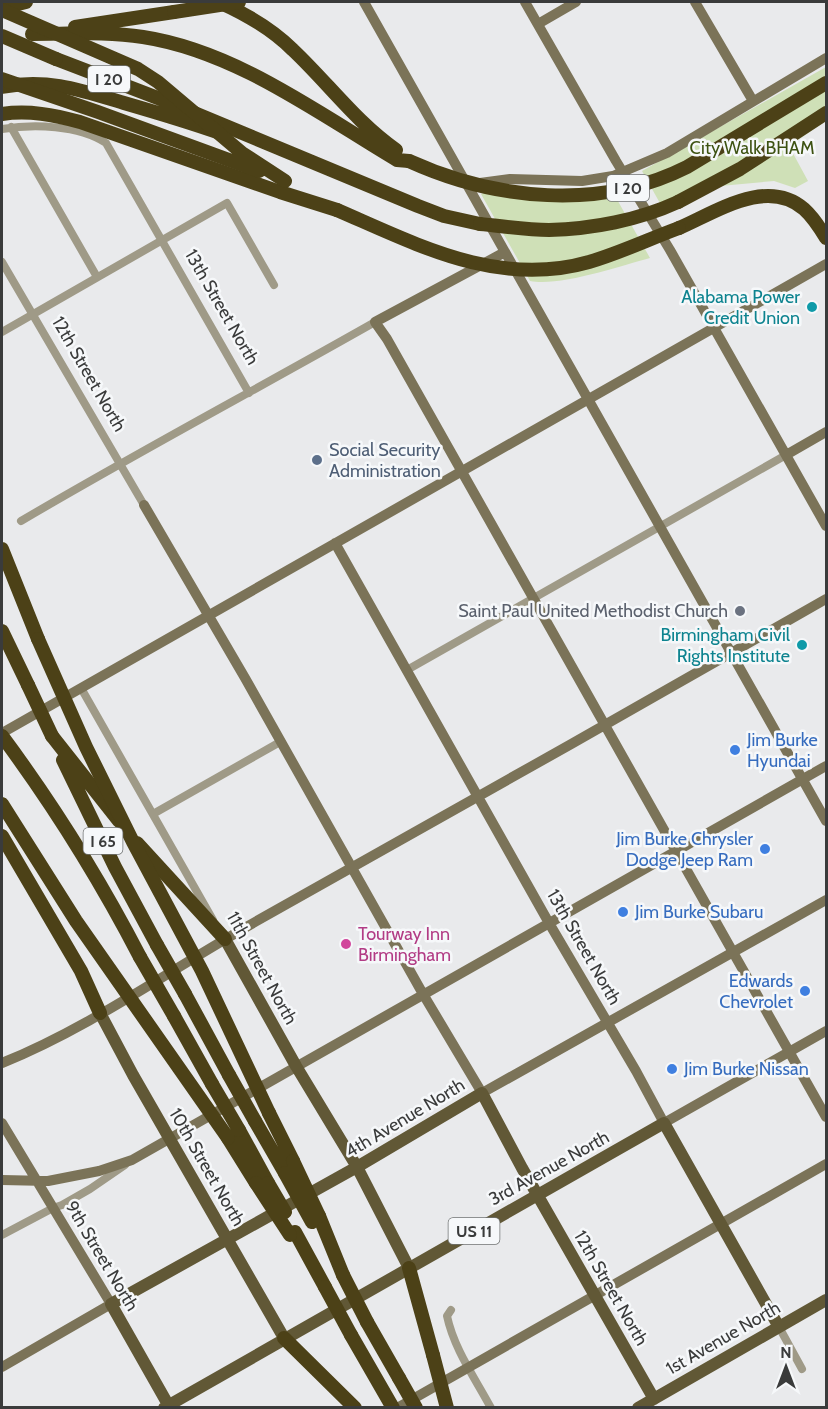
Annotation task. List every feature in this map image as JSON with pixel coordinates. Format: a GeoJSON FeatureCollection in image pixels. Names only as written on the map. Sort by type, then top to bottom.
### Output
{"type":"FeatureCollection","features":[{"type":"Feature","properties":{"kind":"highway"},"geometry":{"type":"LineString","coordinates":[[2,9],[26,2]]}},
{"type":"Feature","properties":{"kind":"highway"},"geometry":{"type":"LineString","coordinates":[[218,2],[267,28],[292,49],[358,120],[409,161]]}},
{"type":"Feature","properties":{"kind":"highway"},"geometry":{"type":"LineString","coordinates":[[33,34],[239,2]]}},
{"type":"Feature","properties":{"kind":"highway"},"geometry":{"type":"LineString","coordinates":[[2,9],[138,69],[158,82],[242,153],[285,181],[337,210]]}},
{"type":"Feature","properties":{"kind":"highway","name":"I 20"},"geometry":{"type":"LineString","coordinates":[[2,37],[100,33],[142,37],[208,54],[264,81],[397,160],[409,161],[452,179],[516,193],[550,196],[593,194],[631,188],[668,176],[687,167],[826,83]]}},
{"type":"Feature","properties":{"kind":"highway"},"geometry":{"type":"LineString","coordinates":[[2,45],[59,34]]}},
{"type":"Feature","properties":{"kind":"highway","name":"I 20"},"geometry":{"type":"LineString","coordinates":[[2,37],[163,100],[444,216],[480,224],[534,230],[594,225],[645,215],[710,186],[826,113]]}},
{"type":"Feature","properties":{"kind":"highway"},"geometry":{"type":"LineString","coordinates":[[2,79],[285,181]]}},
{"type":"Feature","properties":{"kind":"highway"},"geometry":{"type":"LineString","coordinates":[[2,87],[41,84],[77,88],[180,119],[358,180]]}},
{"type":"Feature","properties":{"kind":"highway"},"geometry":{"type":"LineString","coordinates":[[2,114],[26,112],[49,114],[80,122],[337,210],[412,242],[484,267],[521,271],[589,262],[679,228],[737,202],[759,196],[772,195],[785,198],[804,210],[826,238]]}},
{"type":"Feature","properties":{"kind":"highway"},"geometry":{"type":"LineString","coordinates":[[2,549],[38,639],[86,747],[133,842],[202,971],[293,1161],[316,1219]]}},
{"type":"Feature","properties":{"kind":"highway","name":"I 65"},"geometry":{"type":"LineString","coordinates":[[2,631],[115,867],[255,1121],[285,1173],[316,1219],[367,1322],[416,1407]]}},
{"type":"Feature","properties":{"kind":"highway","name":"I 65"},"geometry":{"type":"LineString","coordinates":[[2,735],[49,803],[112,905],[212,1084],[233,1134],[395,1407]]}},
{"type":"Feature","properties":{"kind":"highway"},"geometry":{"type":"LineString","coordinates":[[52,736],[140,847],[225,939]]}},
{"type":"Feature","properties":{"kind":"highway"},"geometry":{"type":"LineString","coordinates":[[2,804],[86,936],[233,1134]]}},
{"type":"Feature","properties":{"kind":"highway"},"geometry":{"type":"LineString","coordinates":[[2,836],[81,971],[100,1013]]}},
{"type":"Feature","properties":{"kind":"highway"},"geometry":{"type":"LineString","coordinates":[[409,1268],[447,1407]]}},
{"type":"Feature","properties":{"kind":"highway"},"geometry":{"type":"LineString","coordinates":[[284,1338],[352,1405]]}},
{"type":"Feature","properties":{"kind":"main road","name":"11th Street North"},"geometry":{"type":"LineString","coordinates":[[225,939],[296,1066],[357,1167],[409,1268]]}},
{"type":"Feature","properties":{"kind":"main road","name":"10th Street North"},"geometry":{"type":"LineString","coordinates":[[100,1013],[133,1075],[284,1338]]}},
{"type":"Feature","properties":{"kind":"main road","name":"4th Avenue North"},"geometry":{"type":"LineString","coordinates":[[111,1304],[357,1167],[482,1093]]}},
{"type":"Feature","properties":{"kind":"main road","name":"12th Street North"},"geometry":{"type":"LineString","coordinates":[[482,1093],[537,1195],[654,1399]]}},
{"type":"Feature","properties":{"kind":"main road","name":"3rd Avenue North"},"geometry":{"type":"LineString","coordinates":[[168,1407],[284,1338],[664,1124]]}},
{"type":"Feature","properties":{"kind":"main road","name":"13th Street North"},"geometry":{"type":"LineString","coordinates":[[664,1124],[779,1327]]}},
{"type":"Feature","properties":{"kind":"main road","name":"1st Avenue North"},"geometry":{"type":"LineString","coordinates":[[638,1407],[826,1300]]}},
{"type":"Feature","properties":{"kind":"main road","name":"9th Street North"},"geometry":{"type":"LineString","coordinates":[[111,1304],[168,1407]]}},
{"type":"Feature","properties":{"kind":"street"},"geometry":{"type":"LineString","coordinates":[[364,2],[826,821]]}},
{"type":"Feature","properties":{"kind":"street"},"geometry":{"type":"LineString","coordinates":[[525,2],[826,526]]}},
{"type":"Feature","properties":{"kind":"street"},"geometry":{"type":"LineString","coordinates":[[538,24],[576,2]]}},
{"type":"Feature","properties":{"kind":"street"},"geometry":{"type":"LineString","coordinates":[[695,2],[753,101]]}},
{"type":"Feature","properties":{"kind":"street"},"geometry":{"type":"LineString","coordinates":[[469,187],[510,179],[582,181],[606,178],[667,153],[826,58]]}},
{"type":"Feature","properties":{"kind":"street"},"geometry":{"type":"LineString","coordinates":[[11,127],[97,277]]}},
{"type":"Feature","properties":{"kind":"street","name":"13th Street North"},"geometry":{"type":"LineString","coordinates":[[2,129],[53,127],[106,143],[249,393]]}},
{"type":"Feature","properties":{"kind":"street"},"geometry":{"type":"LineString","coordinates":[[2,332],[227,203],[274,285]]}},
{"type":"Feature","properties":{"kind":"street"},"geometry":{"type":"LineString","coordinates":[[21,521],[120,462],[505,252]]}},
{"type":"Feature","properties":{"kind":"street","name":"12th Street North"},"geometry":{"type":"LineString","coordinates":[[2,262],[144,505]]}},
{"type":"Feature","properties":{"kind":"street"},"geometry":{"type":"LineString","coordinates":[[2,735],[826,264]]}},
{"type":"Feature","properties":{"kind":"street"},"geometry":{"type":"LineString","coordinates":[[375,322],[387,339],[534,598],[826,1117]]}},
{"type":"Feature","properties":{"kind":"street"},"geometry":{"type":"LineString","coordinates":[[407,670],[826,432]]}},
{"type":"Feature","properties":{"kind":"street"},"geometry":{"type":"LineString","coordinates":[[144,505],[423,994],[482,1093]]}},
{"type":"Feature","properties":{"kind":"street","name":"13th Street North"},"geometry":{"type":"LineString","coordinates":[[335,543],[549,923],[580,972],[664,1124]]}},
{"type":"Feature","properties":{"kind":"street"},"geometry":{"type":"LineString","coordinates":[[2,1063],[100,1013],[225,939],[826,599]]}},
{"type":"Feature","properties":{"kind":"street","name":"11th Street North"},"geometry":{"type":"LineString","coordinates":[[81,688],[225,939]]}},
{"type":"Feature","properties":{"kind":"street"},"geometry":{"type":"LineString","coordinates":[[153,814],[280,742]]}},
{"type":"Feature","properties":{"kind":"street"},"geometry":{"type":"LineString","coordinates":[[2,1235],[62,1205],[170,1138],[826,766]]}},
{"type":"Feature","properties":{"kind":"street","name":"4th Avenue North"},"geometry":{"type":"LineString","coordinates":[[482,1093],[826,900]]}},
{"type":"Feature","properties":{"kind":"street","name":"3rd Avenue North"},"geometry":{"type":"LineString","coordinates":[[664,1124],[826,1031]]}},
{"type":"Feature","properties":{"kind":"street","name":"9th Street North"},"geometry":{"type":"LineString","coordinates":[[2,1123],[111,1304]]}},
{"type":"Feature","properties":{"kind":"street"},"geometry":{"type":"LineString","coordinates":[[2,1180],[48,1181],[99,1171],[132,1160]]}},
{"type":"Feature","properties":{"kind":"street"},"geometry":{"type":"LineString","coordinates":[[395,1407],[826,1164]]}},
{"type":"Feature","properties":{"kind":"street","name":"4th Avenue North"},"geometry":{"type":"LineString","coordinates":[[2,1367],[111,1304]]}},
{"type":"Feature","properties":{"kind":"street"},"geometry":{"type":"LineString","coordinates":[[451,1310],[447,1316],[462,1358],[491,1407]]}},
{"type":"Feature","properties":{"kind":"street","name":"13th Street North"},"geometry":{"type":"LineString","coordinates":[[779,1327],[802,1369]]}},
{"type":"Feature","properties":{"kind":"green space","name":"City Walk BHAM"},"geometry":{"type":"Polygon","coordinates":[[[826,67],[826,121],[789,146],[808,181],[795,188],[774,181],[720,186],[666,214],[642,171],[826,67]]]}},
{"type":"Feature","properties":{"kind":"green space"},"geometry":{"type":"Polygon","coordinates":[[[610,187],[650,258],[590,275],[542,282],[530,281],[481,194],[497,188],[555,190],[610,187]]]}},
{"type":"Feature","properties":{"kind":"place","name":"Alabama Power Credit Union"},"geometry":{"type":"Point","coordinates":[812,307]}},
{"type":"Feature","properties":{"kind":"place","name":"Social Security Administration"},"geometry":{"type":"Point","coordinates":[317,460]}},
{"type":"Feature","properties":{"kind":"place","name":"Saint Paul United Methodist Church"},"geometry":{"type":"Point","coordinates":[740,611]}},
{"type":"Feature","properties":{"kind":"place","name":"Birmingham Civil Rights Institute"},"geometry":{"type":"Point","coordinates":[802,645]}},
{"type":"Feature","properties":{"kind":"place","name":"Jim Burke Hyundai"},"geometry":{"type":"Point","coordinates":[735,750]}},
{"type":"Feature","properties":{"kind":"place","name":"Jim Burke Chrysler Dodge Jeep Ram"},"geometry":{"type":"Point","coordinates":[765,849]}},
{"type":"Feature","properties":{"kind":"place","name":"Jim Burke Subaru"},"geometry":{"type":"Point","coordinates":[623,912]}},
{"type":"Feature","properties":{"kind":"place","name":"Tourway Inn Birmingham"},"geometry":{"type":"Point","coordinates":[346,944]}},
{"type":"Feature","properties":{"kind":"place","name":"Edwards Chevrolet"},"geometry":{"type":"Point","coordinates":[805,991]}},
{"type":"Feature","properties":{"kind":"place","name":"Jim Burke Nissan"},"geometry":{"type":"Point","coordinates":[672,1069]}}]}
